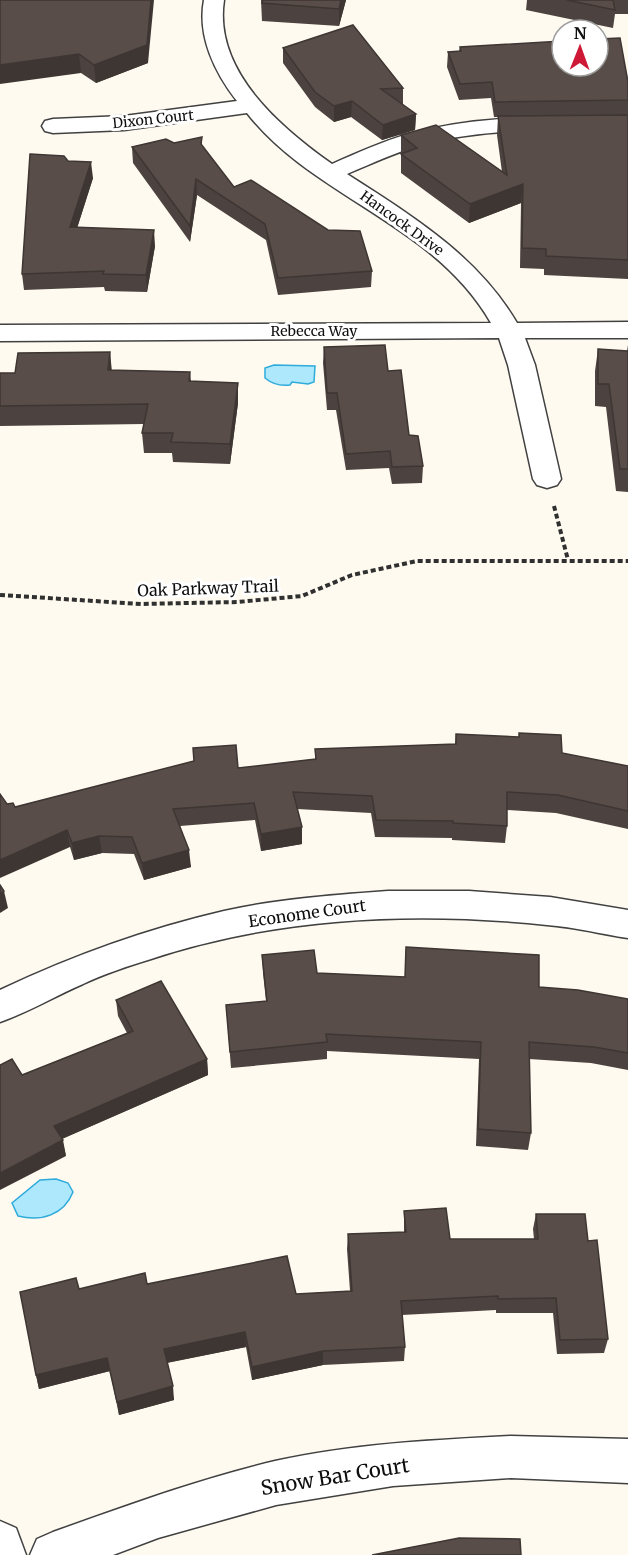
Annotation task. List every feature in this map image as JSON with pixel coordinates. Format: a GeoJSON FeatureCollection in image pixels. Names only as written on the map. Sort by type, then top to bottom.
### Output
{"type":"FeatureCollection","features":[{"type":"Feature","properties":{"kind":"street","name":"Hancock Drive"},"geometry":{"type":"LineString","coordinates":[[213,0],[214,29],[219,51],[232,78],[252,106],[294,147],[440,248],[467,273],[490,301],[508,329],[518,351],[528,383],[546,479]]}},
{"type":"Feature","properties":{"kind":"street","name":"Dixon Court"},"geometry":{"type":"LineString","coordinates":[[53,126],[145,121],[252,106]]}},
{"type":"Feature","properties":{"kind":"street"},"geometry":{"type":"LineString","coordinates":[[330,173],[384,150],[450,132],[522,124],[628,124]]}},
{"type":"Feature","properties":{"kind":"street","name":"Rebecca Way"},"geometry":{"type":"LineString","coordinates":[[0,333],[628,330]]}},
{"type":"Feature","properties":{"kind":"street","name":"Econome Court"},"geometry":{"type":"LineString","coordinates":[[0,1007],[76,972],[150,945],[225,925],[301,911],[377,904],[454,903],[531,908],[628,924]]}},
{"type":"Feature","properties":{"kind":"street","name":"Snow Bar Court"},"geometry":{"type":"LineString","coordinates":[[53,1555],[158,1516],[276,1483],[393,1464],[511,1457],[628,1461]]}},
{"type":"Feature","properties":{"kind":"street"},"geometry":{"type":"LineString","coordinates":[[0,1544],[3,1555]]}},
{"type":"Feature","properties":{"kind":"path"},"geometry":{"type":"LineString","coordinates":[[546,479],[568,560]]}},
{"type":"Feature","properties":{"kind":"path","name":"Oak Parkway Trail"},"geometry":{"type":"LineString","coordinates":[[0,595],[141,603],[257,601],[302,596],[352,575],[417,561],[628,561]]}},
{"type":"Feature","properties":{"kind":"water"},"geometry":{"type":"Polygon","coordinates":[[[274,365],[315,366],[314,382],[308,384],[292,382],[290,385],[274,383],[265,378],[265,368],[274,365]]]}},
{"type":"Feature","properties":{"kind":"water"},"geometry":{"type":"Polygon","coordinates":[[[56,1179],[68,1183],[73,1192],[64,1206],[51,1215],[43,1217],[18,1216],[12,1203],[40,1180],[56,1179]]]}},
{"type":"Feature","properties":{"kind":"building"},"geometry":{"type":"Polygon","coordinates":[[[0,0],[151,0],[147,45],[94,65],[79,54],[0,65],[0,0]]]}},
{"type":"Feature","properties":{"kind":"building"},"geometry":{"type":"Polygon","coordinates":[[[263,0],[341,0],[339,9],[262,3],[263,0]]]}},
{"type":"Feature","properties":{"kind":"building"},"geometry":{"type":"Polygon","coordinates":[[[567,0],[613,0],[615,10],[567,0]]]}},
{"type":"Feature","properties":{"kind":"building"},"geometry":{"type":"Polygon","coordinates":[[[353,25],[403,88],[381,89],[416,114],[383,125],[352,101],[334,106],[315,92],[283,48],[353,25]]]}},
{"type":"Feature","properties":{"kind":"building"},"geometry":{"type":"Polygon","coordinates":[[[610,38],[620,38],[628,82],[628,100],[495,102],[492,82],[460,84],[448,52],[461,51],[460,47],[550,42],[550,78],[610,78],[610,38]]]}},
{"type":"Feature","properties":{"kind":"building"},"geometry":{"type":"Polygon","coordinates":[[[628,115],[628,260],[546,256],[546,249],[522,248],[523,184],[470,204],[401,154],[417,148],[401,135],[436,125],[507,175],[498,116],[628,115]]]}},
{"type":"Feature","properties":{"kind":"building"},"geometry":{"type":"Polygon","coordinates":[[[202,137],[201,144],[234,187],[251,180],[328,230],[360,231],[372,271],[278,278],[265,224],[196,179],[190,226],[132,147],[166,139],[174,143],[202,137]]]}},
{"type":"Feature","properties":{"kind":"building"},"geometry":{"type":"Polygon","coordinates":[[[30,154],[64,156],[68,161],[91,162],[70,227],[154,230],[146,275],[103,274],[104,271],[22,274],[30,154]]]}},
{"type":"Feature","properties":{"kind":"building"},"geometry":{"type":"Polygon","coordinates":[[[385,345],[388,371],[401,370],[409,435],[418,436],[423,466],[392,467],[390,451],[346,454],[337,393],[327,393],[324,347],[385,345]]]}},
{"type":"Feature","properties":{"kind":"building"},"geometry":{"type":"Polygon","coordinates":[[[598,349],[628,351],[628,469],[620,469],[609,384],[598,384],[598,349]]]}},
{"type":"Feature","properties":{"kind":"building"},"geometry":{"type":"Polygon","coordinates":[[[110,352],[108,370],[190,372],[189,381],[238,383],[230,444],[171,442],[173,433],[142,433],[148,404],[0,406],[0,373],[15,373],[18,353],[110,352]]]}},
{"type":"Feature","properties":{"kind":"building"},"geometry":{"type":"Polygon","coordinates":[[[519,733],[561,735],[562,753],[628,766],[628,811],[558,795],[507,792],[507,826],[453,823],[453,821],[376,820],[372,796],[293,792],[302,827],[261,834],[254,803],[173,809],[189,850],[142,863],[132,837],[99,836],[72,843],[67,830],[0,860],[0,794],[7,804],[13,803],[15,807],[194,761],[193,748],[236,745],[238,768],[316,759],[315,749],[456,744],[456,734],[519,737],[519,733]]]}},
{"type":"Feature","properties":{"kind":"building"},"geometry":{"type":"Polygon","coordinates":[[[406,947],[539,955],[539,987],[578,990],[628,999],[628,1053],[594,1047],[529,1042],[531,1133],[478,1129],[481,1042],[326,1034],[327,1042],[230,1052],[226,1005],[267,1001],[262,955],[314,950],[317,973],[405,977],[406,947]]]}},
{"type":"Feature","properties":{"kind":"building"},"geometry":{"type":"Polygon","coordinates":[[[161,981],[207,1059],[54,1126],[63,1140],[0,1173],[0,1065],[12,1059],[22,1075],[133,1031],[116,1000],[161,981]]]}},
{"type":"Feature","properties":{"kind":"building"},"geometry":{"type":"Polygon","coordinates":[[[446,1208],[450,1239],[538,1239],[536,1214],[585,1214],[588,1241],[597,1240],[608,1339],[560,1340],[556,1298],[498,1299],[498,1296],[401,1301],[405,1347],[323,1351],[252,1367],[245,1332],[164,1349],[173,1386],[117,1402],[107,1358],[36,1375],[20,1292],[76,1278],[79,1289],[145,1273],[147,1284],[287,1256],[296,1294],[352,1291],[348,1234],[406,1232],[404,1211],[446,1208]]]}},
{"type":"Feature","properties":{"kind":"building"},"geometry":{"type":"Polygon","coordinates":[[[459,1538],[520,1539],[521,1555],[372,1555],[459,1538]]]}}]}
